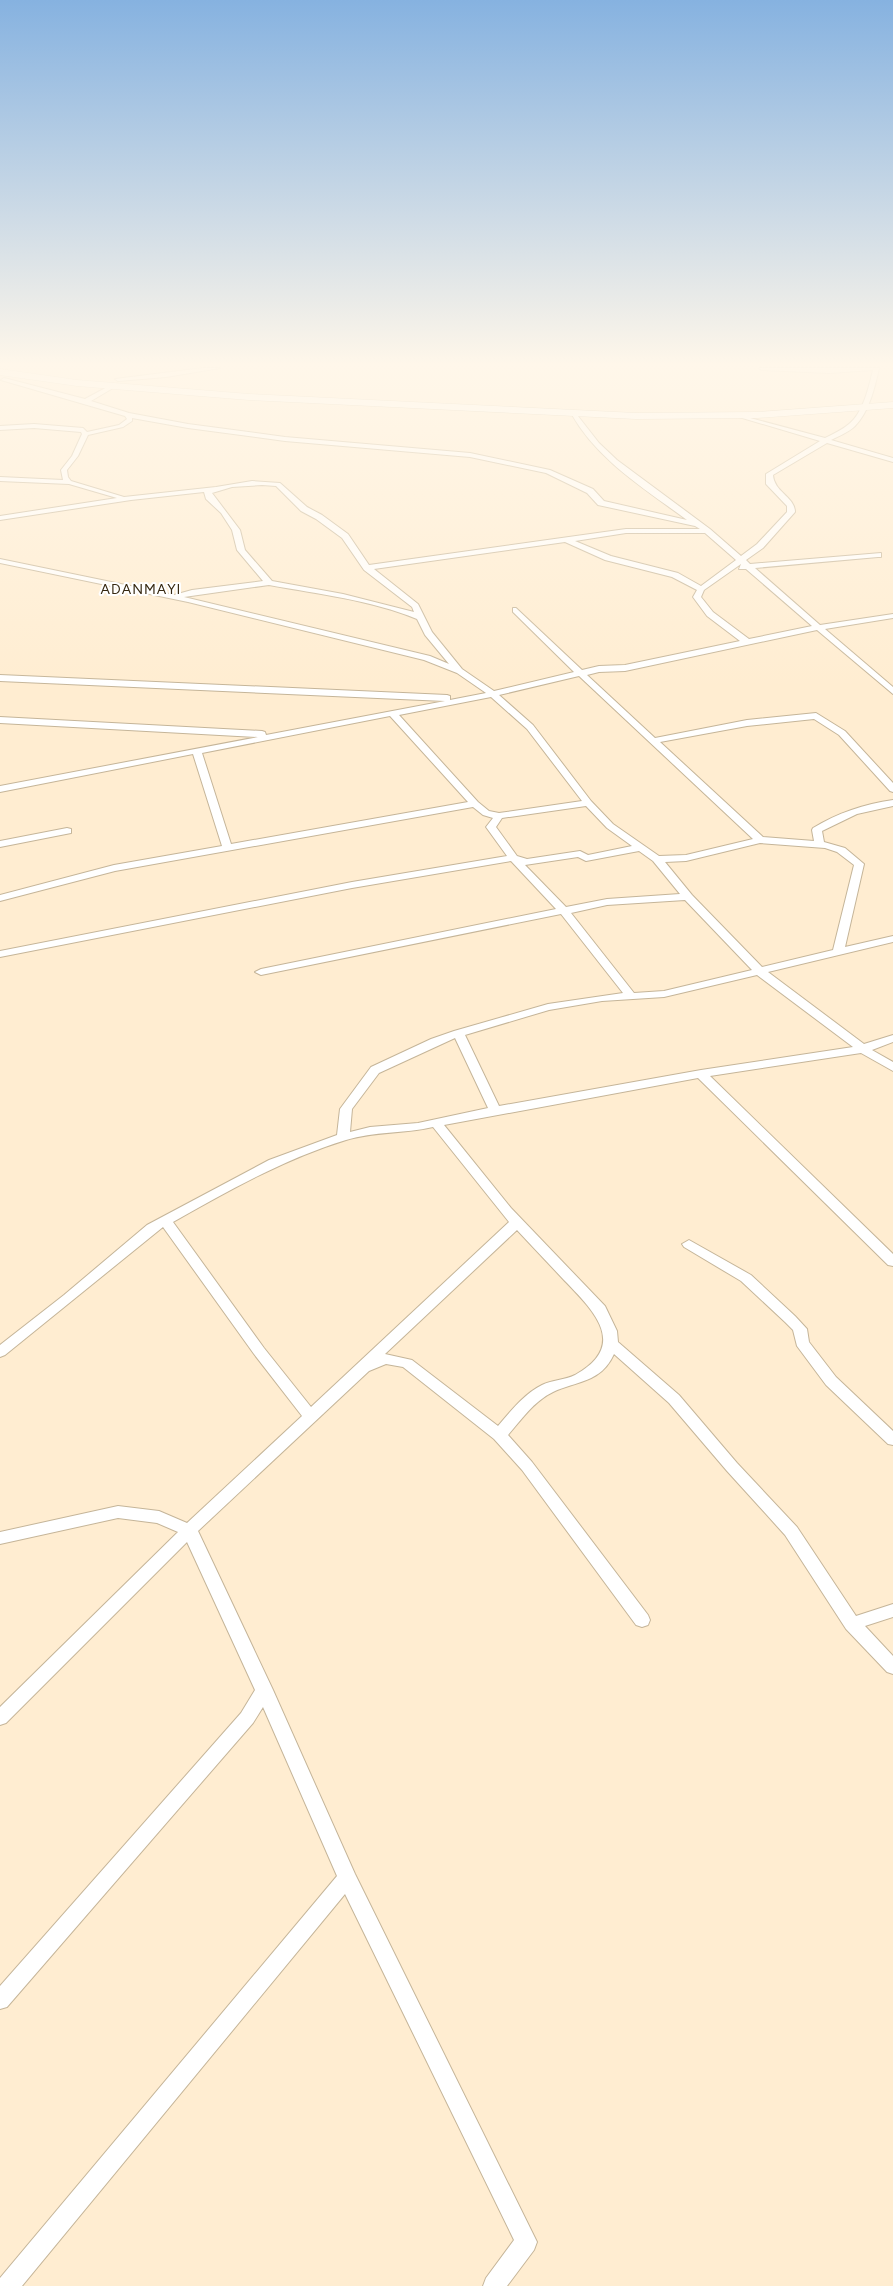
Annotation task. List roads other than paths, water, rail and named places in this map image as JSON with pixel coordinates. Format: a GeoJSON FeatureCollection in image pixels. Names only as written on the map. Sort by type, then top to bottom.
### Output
{"type":"FeatureCollection","features":[{"type":"Feature","properties":{"kind":"street"},"geometry":{"type":"LineString","coordinates":[[65,475],[69,482]]}},
{"type":"Feature","properties":{"kind":"street"},"geometry":{"type":"LineString","coordinates":[[555,475],[590,492],[601,503],[697,524]]}},
{"type":"Feature","properties":{"kind":"street"},"geometry":{"type":"LineString","coordinates":[[634,475],[707,531],[893,691]]}},
{"type":"Feature","properties":{"kind":"street"},"geometry":{"type":"LineString","coordinates":[[748,643],[707,609],[697,597],[701,589],[760,546],[792,509],[792,506],[770,484],[769,475]]}},
{"type":"Feature","properties":{"kind":"street"},"geometry":{"type":"LineString","coordinates":[[0,479],[69,482],[131,498]]}},
{"type":"Feature","properties":{"kind":"street"},"geometry":{"type":"LineString","coordinates":[[0,518],[131,498],[259,483],[278,484],[304,509],[345,536],[367,568],[415,606],[428,633],[460,671]]}},
{"type":"Feature","properties":{"kind":"street"},"geometry":{"type":"LineString","coordinates":[[215,489],[208,492],[209,496],[224,512],[236,530],[241,550],[269,583]]}},
{"type":"Feature","properties":{"kind":"street"},"geometry":{"type":"LineString","coordinates":[[367,568],[639,530],[678,533],[707,531]]}},
{"type":"Feature","properties":{"kind":"street"},"geometry":{"type":"LineString","coordinates":[[565,539],[608,558],[675,576],[701,589]]}},
{"type":"Feature","properties":{"kind":"street"},"geometry":{"type":"LineString","coordinates":[[729,569],[878,555]]}},
{"type":"Feature","properties":{"kind":"street"},"geometry":{"type":"LineString","coordinates":[[0,561],[174,597],[427,658],[460,671],[493,694],[530,726],[588,803],[610,826],[657,859],[688,897],[760,972],[863,1049],[892,1065]]}},
{"type":"Feature","properties":{"kind":"street"},"geometry":{"type":"LineString","coordinates":[[174,597],[192,592],[269,583],[343,596],[407,612],[421,618]]}},
{"type":"Feature","properties":{"kind":"street"},"geometry":{"type":"LineString","coordinates":[[516,610],[581,674],[760,840]]}},
{"type":"Feature","properties":{"kind":"street"},"geometry":{"type":"LineString","coordinates":[[0,790],[493,694],[599,669],[625,668],[820,627],[893,616]]}},
{"type":"Feature","properties":{"kind":"street"},"geometry":{"type":"LineString","coordinates":[[0,678],[468,699]]}},
{"type":"Feature","properties":{"kind":"street"},"geometry":{"type":"LineString","coordinates":[[393,714],[475,804],[486,813],[499,816],[588,803]]}},
{"type":"Feature","properties":{"kind":"street"},"geometry":{"type":"LineString","coordinates":[[653,741],[747,723],[816,716],[842,733],[893,789]]}},
{"type":"Feature","properties":{"kind":"street"},"geometry":{"type":"LineString","coordinates":[[0,720],[281,734]]}},
{"type":"Feature","properties":{"kind":"street"},"geometry":{"type":"LineString","coordinates":[[197,751],[228,849]]}},
{"type":"Feature","properties":{"kind":"street"},"geometry":{"type":"LineString","coordinates":[[820,845],[817,830],[830,822],[871,806],[893,803]]}},
{"type":"Feature","properties":{"kind":"street"},"geometry":{"type":"LineString","coordinates":[[0,898],[114,868],[475,804]]}},
{"type":"Feature","properties":{"kind":"street"},"geometry":{"type":"LineString","coordinates":[[499,816],[491,827],[513,858],[563,910],[631,996]]}},
{"type":"Feature","properties":{"kind":"street"},"geometry":{"type":"LineString","coordinates":[[0,844],[67,831]]}},
{"type":"Feature","properties":{"kind":"street"},"geometry":{"type":"LineString","coordinates":[[657,859],[686,858],[760,840],[820,845],[841,850],[859,864],[838,952]]}},
{"type":"Feature","properties":{"kind":"street"},"geometry":{"type":"LineString","coordinates":[[0,954],[352,886],[513,858],[527,862],[580,854],[586,858],[640,848]]}},
{"type":"Feature","properties":{"kind":"street"},"geometry":{"type":"LineString","coordinates":[[676,880],[686,858]]}},
{"type":"Feature","properties":{"kind":"street"},"geometry":{"type":"LineString","coordinates":[[261,972],[607,902],[688,897]]}},
{"type":"Feature","properties":{"kind":"street"},"geometry":{"type":"LineString","coordinates":[[343,1137],[346,1109],[375,1070],[458,1033],[548,1007],[602,998],[664,994],[893,939]]}},
{"type":"Feature","properties":{"kind":"street"},"geometry":{"type":"LineString","coordinates":[[458,1033],[496,1111]]}},
{"type":"Feature","properties":{"kind":"street"},"geometry":{"type":"LineString","coordinates":[[0,1352],[70,1298],[152,1228],[273,1163],[343,1137],[370,1131],[437,1124],[496,1111],[701,1074],[863,1049],[893,1038]]}},
{"type":"Feature","properties":{"kind":"street"},"geometry":{"type":"LineString","coordinates":[[701,1074],[893,1262]]}},
{"type":"Feature","properties":{"kind":"street"},"geometry":{"type":"LineString","coordinates":[[437,1124],[517,1222],[600,1309],[610,1331],[611,1344],[603,1362],[579,1379],[548,1388],[531,1399],[499,1436]]}},
{"type":"Feature","properties":{"kind":"street"},"geometry":{"type":"LineString","coordinates":[[165,1221],[259,1351],[310,1416]]}},
{"type":"Feature","properties":{"kind":"street"},"geometry":{"type":"LineString","coordinates":[[0,1718],[189,1530],[517,1222]]}},
{"type":"Feature","properties":{"kind":"street"},"geometry":{"type":"LineString","coordinates":[[689,1244],[746,1278],[790,1318],[800,1329],[802,1343],[831,1381],[893,1440]]}},
{"type":"Feature","properties":{"kind":"street"},"geometry":{"type":"LineString","coordinates":[[611,1344],[674,1399],[732,1467],[791,1530],[852,1624],[893,1667]]}},
{"type":"Feature","properties":{"kind":"street"},"geometry":{"type":"LineString","coordinates":[[364,1367],[385,1359],[407,1363],[499,1436],[527,1466],[642,1620]]}},
{"type":"Feature","properties":{"kind":"street"},"geometry":{"type":"LineString","coordinates":[[0,1538],[118,1512],[159,1517],[189,1530],[264,1690],[347,1878],[526,2242],[494,2286]]}},
{"type":"Feature","properties":{"kind":"street"},"geometry":{"type":"LineString","coordinates":[[852,1624],[893,1610]]}},
{"type":"Feature","properties":{"kind":"street"},"geometry":{"type":"LineString","coordinates":[[0,2000],[247,1718],[264,1690]]}},
{"type":"Feature","properties":{"kind":"street"},"geometry":{"type":"LineString","coordinates":[[8,2286],[347,1878]]}},
{"type":"Feature","properties":{"kind":"district","name":"ADANMAYI"},"geometry":{"type":"Point","coordinates":[141,589]}}]}
